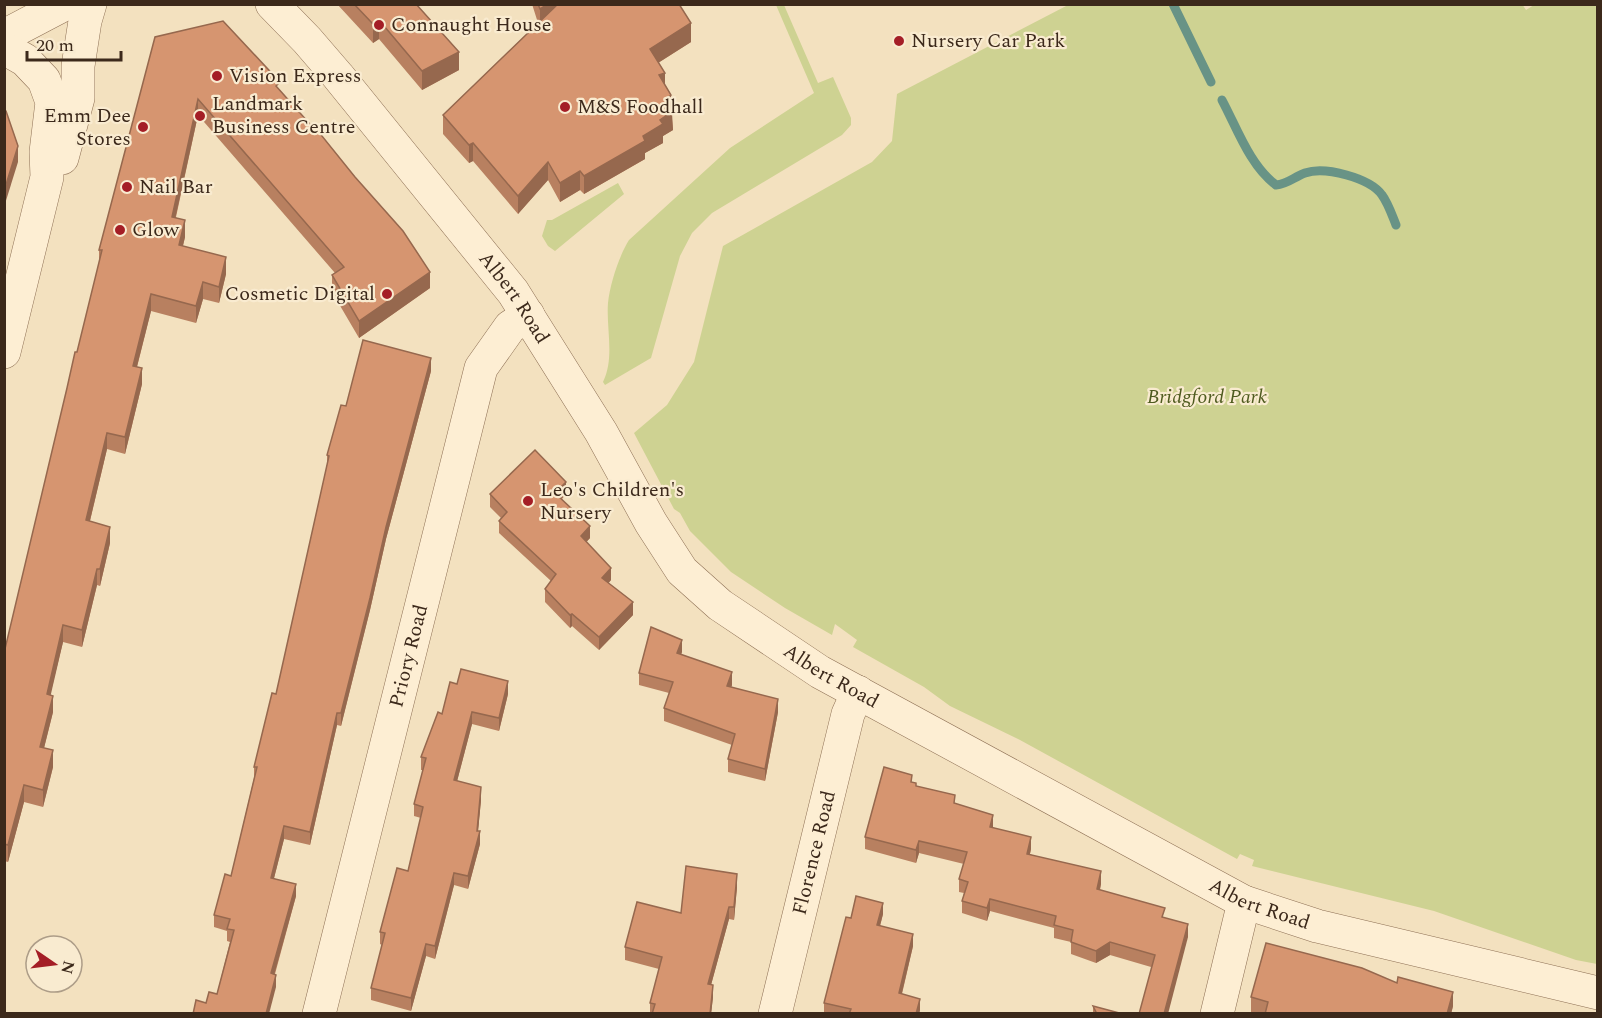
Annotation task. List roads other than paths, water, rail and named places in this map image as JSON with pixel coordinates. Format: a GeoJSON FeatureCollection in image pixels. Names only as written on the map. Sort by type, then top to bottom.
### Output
{"type":"FeatureCollection","features":[{"type":"Feature","properties":{"kind":"street"},"geometry":{"type":"LineString","coordinates":[[4,36],[65,4]]}},
{"type":"Feature","properties":{"kind":"street"},"geometry":{"type":"LineString","coordinates":[[47,177],[61,163],[78,98],[78,66],[90,4]]}},
{"type":"Feature","properties":{"kind":"street","name":"Albert Road"},"geometry":{"type":"LineString","coordinates":[[272,4],[308,40],[513,292],[601,432],[651,523],[682,571],[720,605],[820,672],[1244,902],[1317,926],[1598,993]]}},
{"type":"Feature","properties":{"kind":"street","name":"Albert Road"},"geometry":{"type":"LineString","coordinates":[[301,4],[308,40]]}},
{"type":"Feature","properties":{"kind":"street"},"geometry":{"type":"LineString","coordinates":[[4,48],[25,60],[44,80],[52,102],[46,152],[47,177],[4,352]]}},
{"type":"Feature","properties":{"kind":"street","name":"Priory Road"},"geometry":{"type":"LineString","coordinates":[[319,1014],[481,368],[510,327],[528,315]]}},
{"type":"Feature","properties":{"kind":"street","name":"Florence Road"},"geometry":{"type":"LineString","coordinates":[[775,1014],[848,714],[858,692]]}},
{"type":"Feature","properties":{"kind":"street"},"geometry":{"type":"LineString","coordinates":[[1218,1014],[1244,902]]}},
{"type":"Feature","properties":{"kind":"waterway"},"geometry":{"type":"LineString","coordinates":[[1173,4],[1211,82]]}},
{"type":"Feature","properties":{"kind":"waterway"},"geometry":{"type":"LineString","coordinates":[[1222,100],[1251,157],[1276,185],[1314,171],[1346,175],[1368,183],[1376,189],[1386,202],[1396,225]]}},
{"type":"Feature","properties":{"kind":"place","name":"Connaught House"},"geometry":{"type":"Point","coordinates":[379,25]}},
{"type":"Feature","properties":{"kind":"place","name":"Nursery Car Park"},"geometry":{"type":"Point","coordinates":[899,41]}},
{"type":"Feature","properties":{"kind":"place","name":"Vision Express"},"geometry":{"type":"Point","coordinates":[217,76]}},
{"type":"Feature","properties":{"kind":"place","name":"M&S Foodhall"},"geometry":{"type":"Point","coordinates":[565,107]}},
{"type":"Feature","properties":{"kind":"place","name":"Landmark Business Centre"},"geometry":{"type":"Point","coordinates":[200,116]}},
{"type":"Feature","properties":{"kind":"place","name":"Emm Dee Stores"},"geometry":{"type":"Point","coordinates":[143,127]}},
{"type":"Feature","properties":{"kind":"place","name":"Nail Bar"},"geometry":{"type":"Point","coordinates":[127,187]}},
{"type":"Feature","properties":{"kind":"place","name":"Glow"},"geometry":{"type":"Point","coordinates":[120,230]}},
{"type":"Feature","properties":{"kind":"place","name":"Cosmetic Digital"},"geometry":{"type":"Point","coordinates":[387,294]}},
{"type":"Feature","properties":{"kind":"place","name":"Leo's Children's Nursery"},"geometry":{"type":"Point","coordinates":[528,501]}},
{"type":"Feature","properties":{"kind":"park label","name":"Bridgford Park"},"geometry":{"type":"Point","coordinates":[1207,397]}}]}
